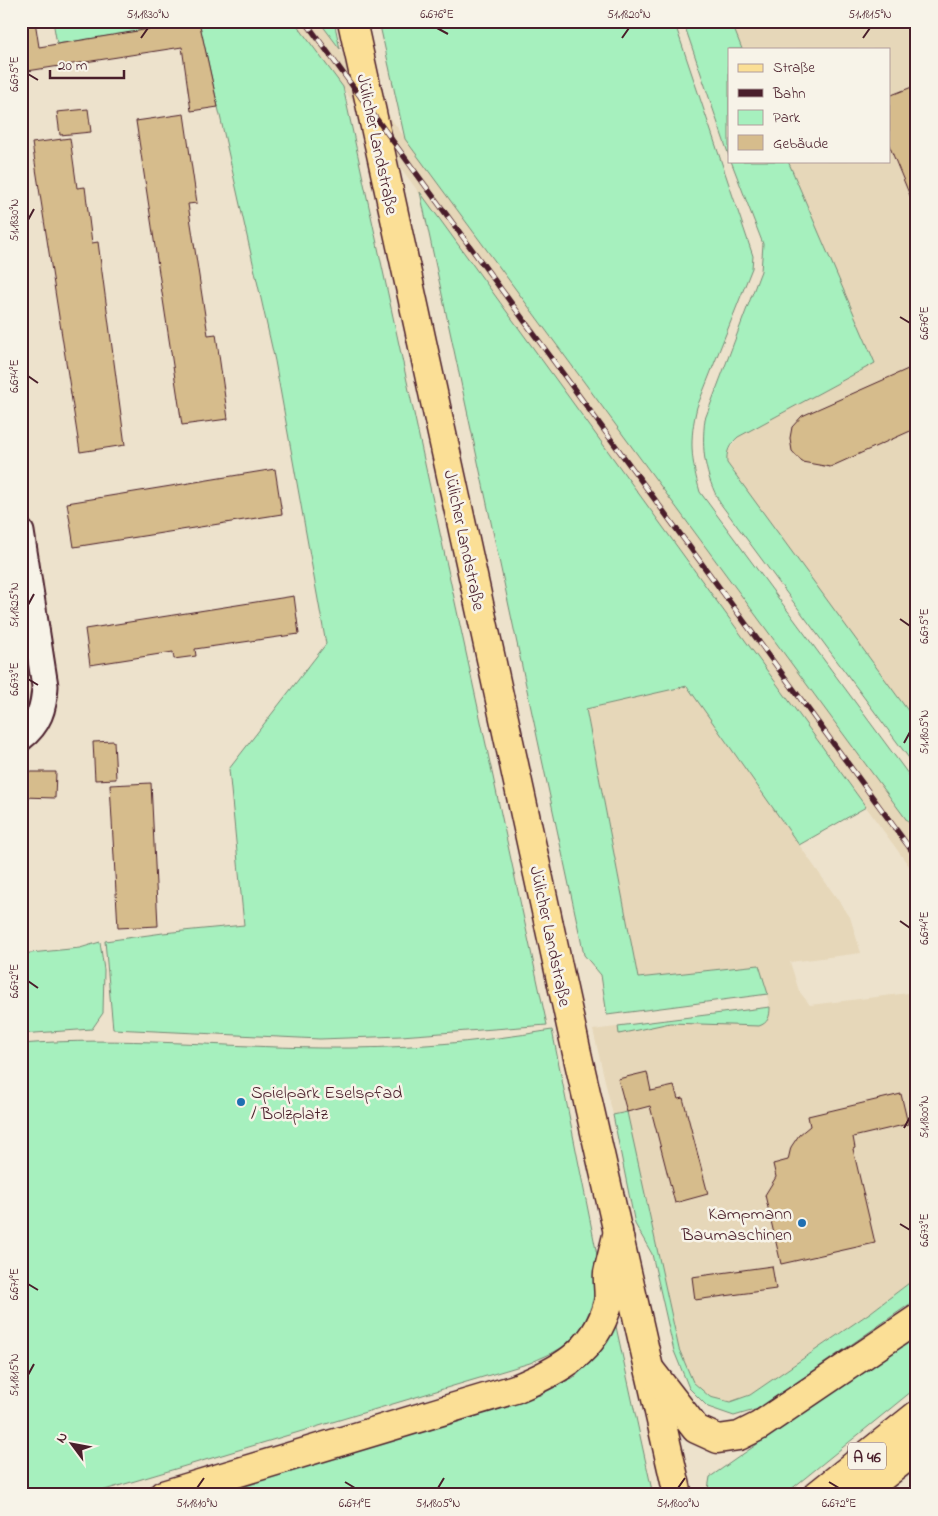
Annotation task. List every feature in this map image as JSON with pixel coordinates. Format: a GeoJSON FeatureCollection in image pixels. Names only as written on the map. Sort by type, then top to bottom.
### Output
{"type":"FeatureCollection","features":[{"type":"Feature","properties":{"kind":"main road","name":"Jülicher Landstraße"},"geometry":{"type":"LineString","coordinates":[[352,21],[578,1058],[678,1495]]}},
{"type":"Feature","properties":{"kind":"main road"},"geometry":{"type":"LineString","coordinates":[[163,1495],[515,1389],[548,1375],[577,1357],[597,1330],[608,1302],[608,1274],[618,1231]]}},
{"type":"Feature","properties":{"kind":"main road"},"geometry":{"type":"LineString","coordinates":[[651,1371],[696,1429],[718,1439],[739,1436],[759,1426],[917,1319]]}},
{"type":"Feature","properties":{"kind":"main road","name":"A 46"},"geometry":{"type":"LineString","coordinates":[[817,1495],[917,1415]]}},
{"type":"Feature","properties":{"kind":"main road"},"geometry":{"type":"LineString","coordinates":[[859,1495],[917,1450]]}},
{"type":"Feature","properties":{"kind":"street"},"geometry":{"type":"LineString","coordinates":[[21,532],[45,686],[44,704],[38,721],[21,738]]}},
{"type":"Feature","properties":{"kind":"shaded area"},"geometry":{"type":"Polygon","coordinates":[[[294,21],[319,21],[917,834],[917,877],[294,21]]]}},
{"type":"Feature","properties":{"kind":"shaded area"},"geometry":{"type":"Polygon","coordinates":[[[731,21],[917,21],[917,723],[729,470],[726,455],[738,437],[874,363],[788,162],[890,162],[890,48],[742,48],[731,21]]]}},
{"type":"Feature","properties":{"kind":"shaded area"},"geometry":{"type":"Polygon","coordinates":[[[687,686],[850,917],[861,953],[790,962],[799,991],[810,1005],[917,992],[917,1277],[871,1312],[750,1395],[730,1402],[710,1397],[693,1382],[679,1349],[627,1113],[613,1115],[593,1030],[770,1007],[759,965],[638,978],[586,709],[687,686]]]}},
{"type":"Feature","properties":{"kind":"green space"},"geometry":{"type":"Polygon","coordinates":[[[53,21],[294,21],[343,87],[547,1025],[401,1036],[320,1039],[113,1029],[105,941],[244,925],[229,769],[326,644],[275,361],[199,22],[57,44],[53,21]]]}},
{"type":"Feature","properties":{"kind":"green space"},"geometry":{"type":"Polygon","coordinates":[[[319,21],[334,21],[340,49],[319,21]]]}},
{"type":"Feature","properties":{"kind":"green space"},"geometry":{"type":"Polygon","coordinates":[[[379,21],[674,21],[753,256],[752,268],[697,407],[692,450],[700,492],[917,786],[917,834],[405,139],[379,21]]]}},
{"type":"Feature","properties":{"kind":"green space"},"geometry":{"type":"Polygon","coordinates":[[[683,21],[731,21],[742,48],[728,48],[728,153],[683,21]]]}},
{"type":"Feature","properties":{"kind":"green space"},"geometry":{"type":"Polygon","coordinates":[[[731,162],[788,162],[875,363],[738,437],[729,449],[727,463],[917,723],[917,769],[720,503],[705,462],[705,419],[761,271],[763,244],[731,162]]]}},
{"type":"Feature","properties":{"kind":"green space"},"geometry":{"type":"Polygon","coordinates":[[[420,192],[866,807],[799,845],[687,686],[586,709],[638,978],[759,965],[768,994],[607,1015],[601,975],[584,955],[420,192]]]}},
{"type":"Feature","properties":{"kind":"green space"},"geometry":{"type":"Polygon","coordinates":[[[100,942],[104,970],[103,1013],[92,1029],[21,1034],[21,954],[80,948],[100,942]]]}},
{"type":"Feature","properties":{"kind":"green space"},"geometry":{"type":"Polygon","coordinates":[[[770,1007],[768,1019],[759,1026],[670,1023],[619,1034],[618,1026],[770,1007]]]}},
{"type":"Feature","properties":{"kind":"green space"},"geometry":{"type":"Polygon","coordinates":[[[552,1030],[599,1265],[593,1300],[589,1311],[579,1331],[571,1340],[561,1348],[530,1363],[88,1495],[21,1495],[21,1044],[134,1041],[321,1048],[379,1047],[466,1042],[552,1030]]]}},
{"type":"Feature","properties":{"kind":"green space"},"geometry":{"type":"Polygon","coordinates":[[[627,1112],[679,1349],[693,1382],[710,1397],[730,1402],[750,1395],[871,1312],[917,1277],[917,1299],[758,1409],[734,1416],[708,1407],[689,1388],[674,1351],[652,1254],[635,1224],[613,1115],[627,1112]]]}},
{"type":"Feature","properties":{"kind":"green space"},"geometry":{"type":"Polygon","coordinates":[[[615,1322],[653,1495],[210,1495],[540,1395],[576,1376],[601,1350],[615,1322]]]}},
{"type":"Feature","properties":{"kind":"green space"},"geometry":{"type":"Polygon","coordinates":[[[917,1333],[917,1387],[784,1495],[707,1495],[710,1477],[917,1333]]]}},
{"type":"Feature","properties":{"kind":"building"},"geometry":{"type":"Polygon","coordinates":[[[21,21],[35,21],[39,47],[199,21],[218,107],[191,111],[182,47],[21,72],[21,21]]]}},
{"type":"Feature","properties":{"kind":"building"},"geometry":{"type":"Polygon","coordinates":[[[917,85],[917,210],[890,147],[890,96],[917,85]]]}},
{"type":"Feature","properties":{"kind":"building"},"geometry":{"type":"Polygon","coordinates":[[[88,109],[91,132],[60,135],[57,112],[88,109]]]}},
{"type":"Feature","properties":{"kind":"building"},"geometry":{"type":"Polygon","coordinates":[[[184,114],[197,203],[188,204],[208,335],[216,334],[228,419],[182,425],[136,121],[184,114]]]}},
{"type":"Feature","properties":{"kind":"building"},"geometry":{"type":"Polygon","coordinates":[[[70,138],[77,188],[85,187],[92,243],[98,242],[125,445],[80,452],[32,143],[70,138]]]}},
{"type":"Feature","properties":{"kind":"building"},"geometry":{"type":"Polygon","coordinates":[[[917,365],[917,428],[830,467],[802,462],[792,451],[790,438],[792,427],[802,416],[917,365]]]}},
{"type":"Feature","properties":{"kind":"building"},"geometry":{"type":"Polygon","coordinates":[[[275,469],[282,514],[74,547],[67,503],[275,469]]]}},
{"type":"Feature","properties":{"kind":"building"},"geometry":{"type":"Polygon","coordinates":[[[294,596],[299,634],[195,649],[196,656],[174,659],[173,652],[90,665],[85,629],[294,596]]]}},
{"type":"Feature","properties":{"kind":"building"},"geometry":{"type":"Polygon","coordinates":[[[114,741],[116,779],[95,780],[93,742],[114,741]]]}},
{"type":"Feature","properties":{"kind":"building"},"geometry":{"type":"Polygon","coordinates":[[[24,772],[56,772],[55,798],[22,797],[24,772]]]}},
{"type":"Feature","properties":{"kind":"building"},"geometry":{"type":"Polygon","coordinates":[[[151,783],[158,926],[118,928],[110,785],[151,783]]]}},
{"type":"Feature","properties":{"kind":"building"},"geometry":{"type":"Polygon","coordinates":[[[647,1072],[651,1091],[674,1086],[678,1099],[683,1098],[708,1194],[675,1203],[650,1106],[627,1112],[618,1079],[647,1072]]]}},
{"type":"Feature","properties":{"kind":"building"},"geometry":{"type":"Polygon","coordinates":[[[901,1094],[908,1124],[853,1137],[855,1148],[853,1149],[875,1243],[781,1264],[765,1195],[776,1177],[773,1164],[788,1160],[791,1147],[799,1135],[810,1126],[808,1116],[901,1094]]]}},
{"type":"Feature","properties":{"kind":"building"},"geometry":{"type":"Polygon","coordinates":[[[772,1266],[776,1289],[695,1300],[692,1277],[772,1266]]]}},
{"type":"Feature","properties":{"kind":"railway"},"geometry":{"type":"LineString","coordinates":[[305,21],[917,858]]}},
{"type":"Feature","properties":{"kind":"place","name":"Spielpark Eselspfad / Bolzplatz"},"geometry":{"type":"Point","coordinates":[241,1102]}},
{"type":"Feature","properties":{"kind":"place","name":"Kampmann Baumaschinen"},"geometry":{"type":"Point","coordinates":[802,1223]}}]}
